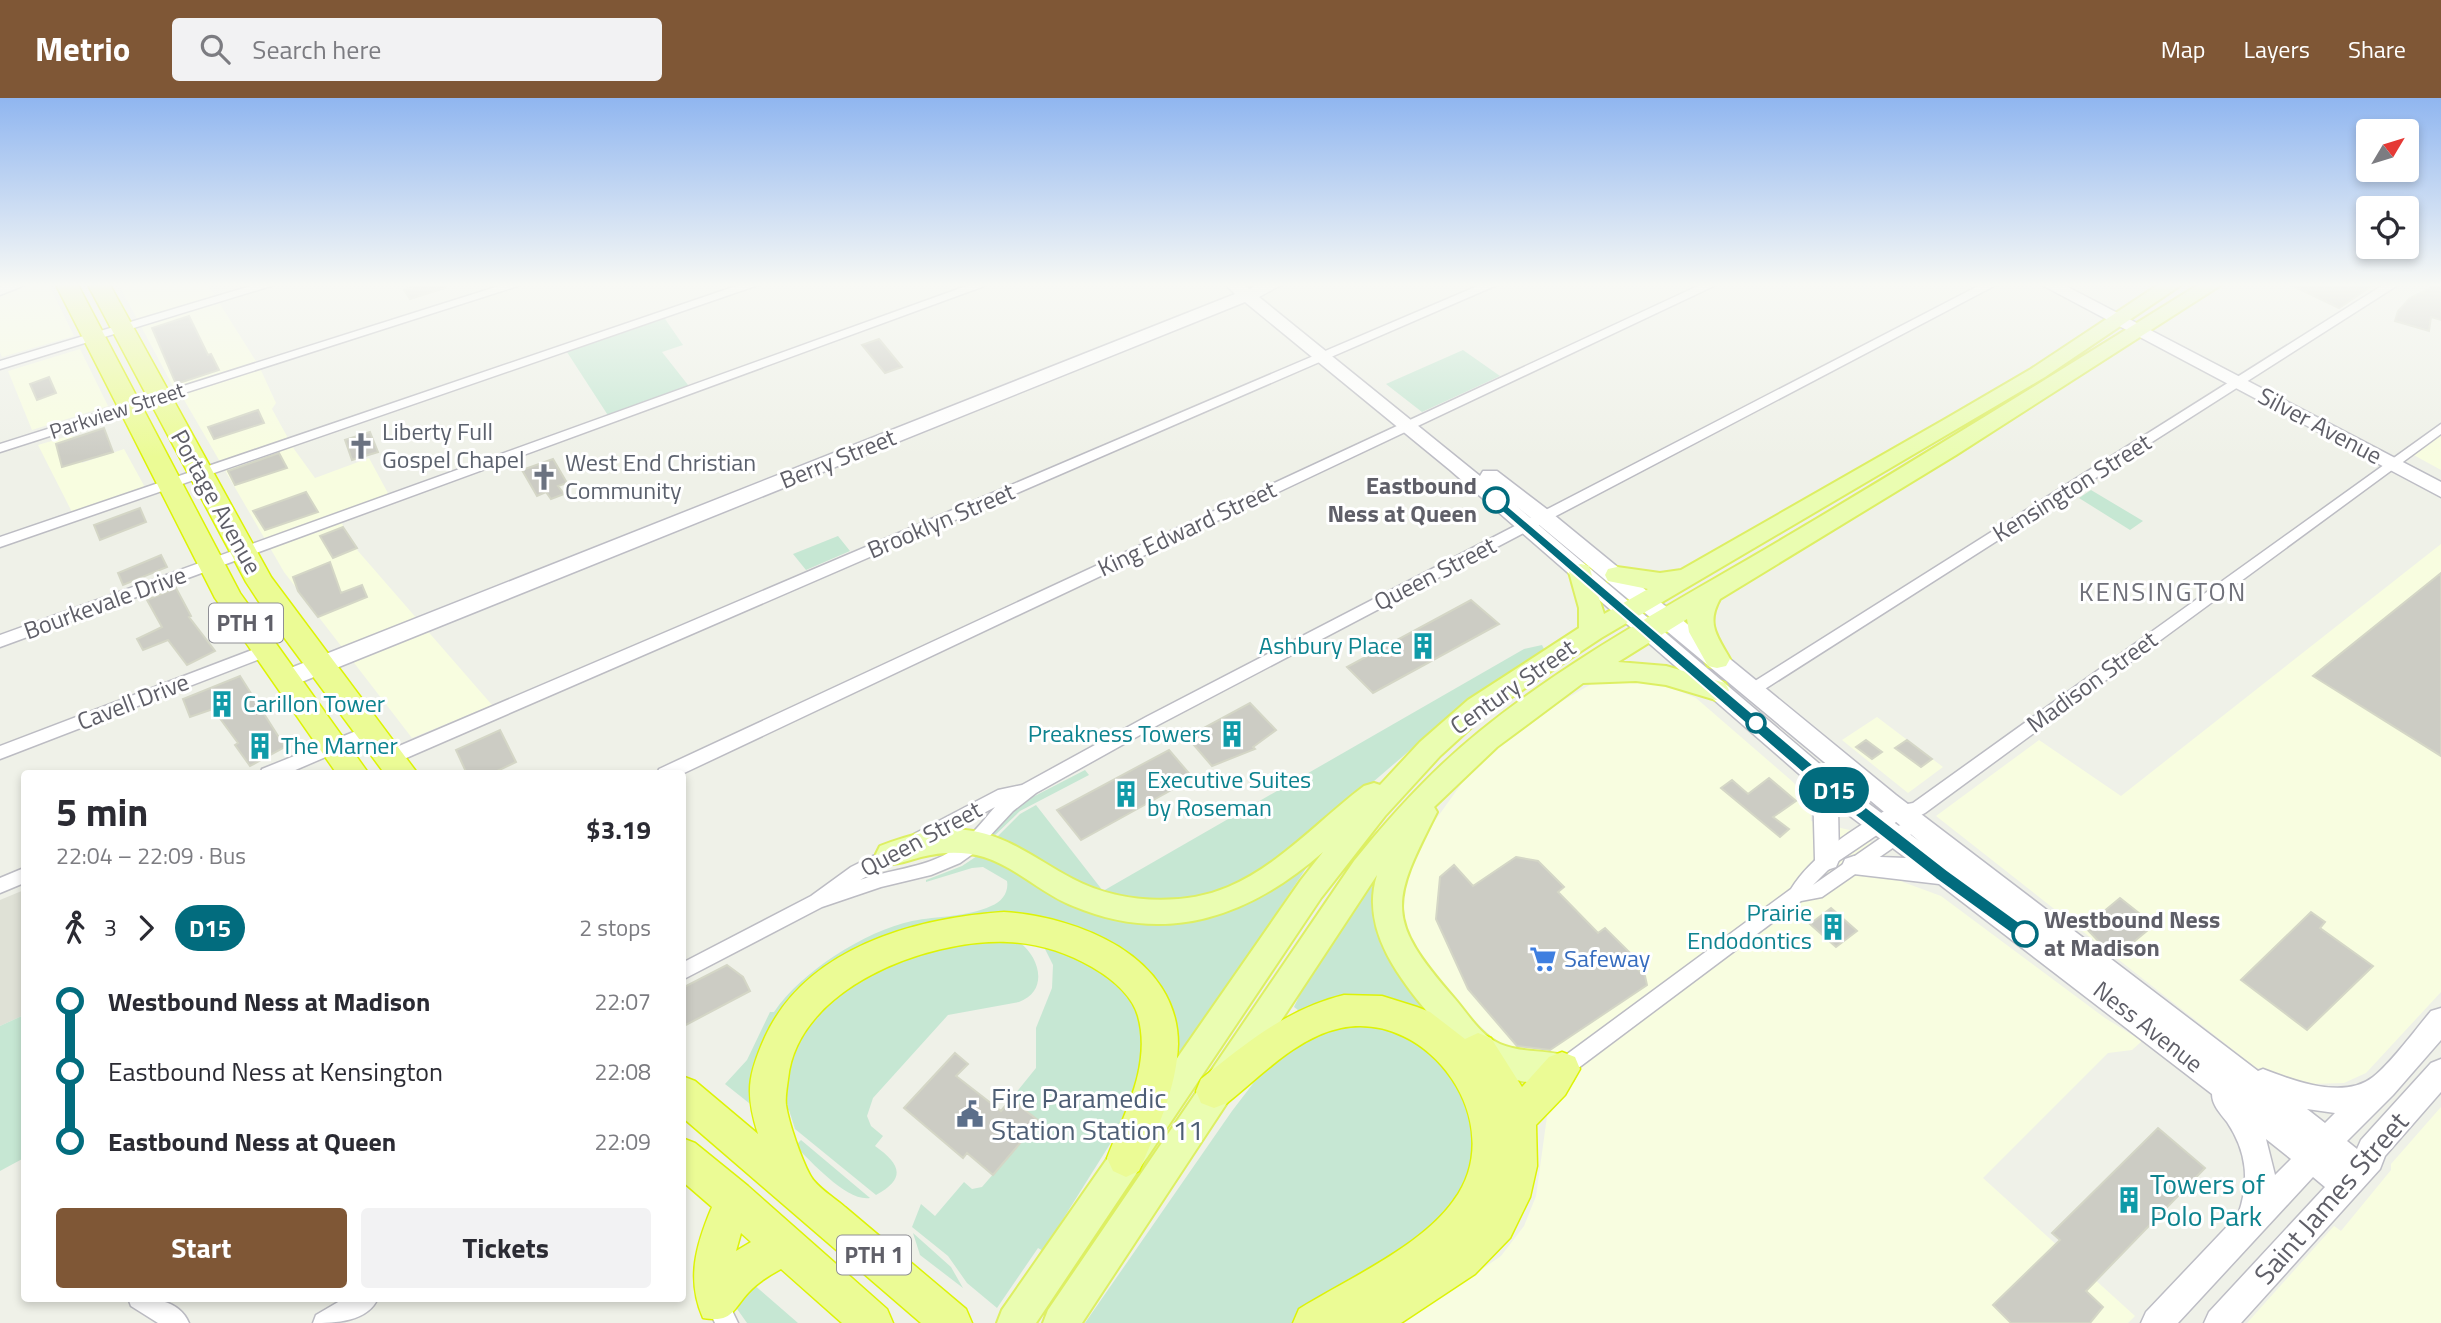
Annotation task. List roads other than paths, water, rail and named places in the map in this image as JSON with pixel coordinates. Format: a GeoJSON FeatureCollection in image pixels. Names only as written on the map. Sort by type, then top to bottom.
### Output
{"type":"FeatureCollection","features":[{"type":"Feature","properties":{"kind":"highway","name":"Portage Avenue"},"geometry":{"type":"LineString","coordinates":[[96,342],[210,565],[265,651],[351,770]]}},
{"type":"Feature","properties":{"kind":"highway","name":"Portage Avenue"},"geometry":{"type":"LineString","coordinates":[[128,342],[244,553],[279,610],[397,765]]}},
{"type":"Feature","properties":{"kind":"highway"},"geometry":{"type":"LineString","coordinates":[[795,1188],[767,1104],[772,1058],[786,1028],[813,997],[859,964],[920,939],[984,928],[1015,928],[1037,932],[1087,947],[1120,966],[1144,992],[1158,1024],[1159,1058],[1126,1158]]}},
{"type":"Feature","properties":{"kind":"highway"},"geometry":{"type":"LineString","coordinates":[[1214,1091],[1302,1026],[1344,1012],[1371,1011],[1402,1018],[1447,1045],[1470,1073],[1487,1106],[1492,1122],[1493,1154],[1486,1183],[1468,1214],[1443,1240],[1313,1323]]}},
{"type":"Feature","properties":{"kind":"highway"},"geometry":{"type":"LineString","coordinates":[[1364,1323],[1464,1257],[1488,1236],[1504,1210],[1518,1165],[1516,1121],[1502,1087],[1478,1049]]}},
{"type":"Feature","properties":{"kind":"highway"},"geometry":{"type":"LineString","coordinates":[[1516,1121],[1535,1096],[1557,1081],[1562,1069]]}},
{"type":"Feature","properties":{"kind":"highway","name":"PTH 1"},"geometry":{"type":"LineString","coordinates":[[689,1107],[795,1188],[952,1323]]}},
{"type":"Feature","properties":{"kind":"highway","name":"PTH 1"},"geometry":{"type":"LineString","coordinates":[[686,1159],[860,1316]]}},
{"type":"Feature","properties":{"kind":"highway"},"geometry":{"type":"LineString","coordinates":[[722,1313],[712,1277],[715,1251],[734,1200]]}},
{"type":"Feature","properties":{"kind":"highway"},"geometry":{"type":"LineString","coordinates":[[722,1313],[726,1284],[744,1267],[785,1246]]}},
{"type":"Feature","properties":{"kind":"main road","name":"Berry Street"},"geometry":{"type":"LineString","coordinates":[[286,679],[1121,342]]}},
{"type":"Feature","properties":{"kind":"main road","name":"Ness Avenue"},"geometry":{"type":"LineString","coordinates":[[1314,342],[1536,521],[1617,575],[1637,606]]}},
{"type":"Feature","properties":{"kind":"main road","name":"Century Street"},"geometry":{"type":"LineString","coordinates":[[1014,1323],[1311,890],[1352,836],[1410,769],[1485,702],[1592,632],[2099,342]]}},
{"type":"Feature","properties":{"kind":"main road","name":"Century Street"},"geometry":{"type":"LineString","coordinates":[[1061,1323],[1364,870],[1389,837],[1438,783],[1483,741],[1576,675],[1713,591],[2103,342]]}},
{"type":"Feature","properties":{"kind":"main road","name":"Silver Avenue"},"geometry":{"type":"LineString","coordinates":[[2170,342],[2397,461],[2441,490]]}},
{"type":"Feature","properties":{"kind":"main road","name":"Silver Avenue"},"geometry":{"type":"LineString","coordinates":[[2397,461],[2441,477]]}},
{"type":"Feature","properties":{"kind":"main road","name":"Ness Avenue"},"geometry":{"type":"LineString","coordinates":[[1536,521],[1581,572],[1637,606],[1658,624],[1716,690],[1825,783],[1900,822],[1942,874],[2070,967],[2201,1068],[2319,1150]]}},
{"type":"Feature","properties":{"kind":"main road"},"geometry":{"type":"LineString","coordinates":[[1581,572],[1591,608],[1592,632]]}},
{"type":"Feature","properties":{"kind":"main road"},"geometry":{"type":"LineString","coordinates":[[1617,575],[1660,582],[1686,577]]}},
{"type":"Feature","properties":{"kind":"main road"},"geometry":{"type":"LineString","coordinates":[[1713,591],[1698,613],[1699,628],[1717,659]]}},
{"type":"Feature","properties":{"kind":"main road","name":"Ness Avenue"},"geometry":{"type":"LineString","coordinates":[[1658,624],[1717,659],[1900,822],[2231,1067],[2319,1150],[2353,1178]]}},
{"type":"Feature","properties":{"kind":"main road"},"geometry":{"type":"LineString","coordinates":[[1576,675],[1613,670],[1651,671],[1716,690]]}},
{"type":"Feature","properties":{"kind":"main road"},"geometry":{"type":"LineString","coordinates":[[890,854],[940,842],[973,843],[1005,853],[1070,891],[1106,905],[1157,911],[1199,907],[1239,895],[1261,883],[1349,811],[1410,769]]}},
{"type":"Feature","properties":{"kind":"main road"},"geometry":{"type":"LineString","coordinates":[[1438,783],[1393,873],[1387,891],[1387,912],[1394,937],[1408,961],[1478,1049],[1515,1063],[1562,1069]]}},
{"type":"Feature","properties":{"kind":"main road"},"geometry":{"type":"LineString","coordinates":[[1825,783],[1828,860]]}},
{"type":"Feature","properties":{"kind":"main road"},"geometry":{"type":"LineString","coordinates":[[1854,866],[1900,868],[1942,874]]}},
{"type":"Feature","properties":{"kind":"main road","name":"Saint James Street"},"geometry":{"type":"LineString","coordinates":[[2157,1323],[2319,1150],[2383,1086],[2441,1020]]}},
{"type":"Feature","properties":{"kind":"main road"},"geometry":{"type":"LineString","coordinates":[[2231,1067],[2282,1092],[2307,1097],[2356,1099],[2383,1086]]}},
{"type":"Feature","properties":{"kind":"main road"},"geometry":{"type":"LineString","coordinates":[[2201,1068],[2242,1119],[2258,1150],[2261,1197],[2246,1228]]}},
{"type":"Feature","properties":{"kind":"main road","name":"Saint James Street"},"geometry":{"type":"LineString","coordinates":[[2220,1323],[2370,1159],[2371,1150],[2441,1072]]}},
{"type":"Feature","properties":{"kind":"street"},"geometry":{"type":"LineString","coordinates":[[0,365],[76,342]]}},
{"type":"Feature","properties":{"kind":"street","name":"Parkview Street"},"geometry":{"type":"LineString","coordinates":[[0,448],[334,342]]}},
{"type":"Feature","properties":{"kind":"street"},"geometry":{"type":"LineString","coordinates":[[0,542],[583,342]]}},
{"type":"Feature","properties":{"kind":"street","name":"Bourkevale Drive"},"geometry":{"type":"LineString","coordinates":[[0,641],[824,342]]}},
{"type":"Feature","properties":{"kind":"street","name":"Brooklyn Street"},"geometry":{"type":"LineString","coordinates":[[397,765],[1359,342]]}},
{"type":"Feature","properties":{"kind":"street","name":"King Edward Street"},"geometry":{"type":"LineString","coordinates":[[674,770],[1587,342]]}},
{"type":"Feature","properties":{"kind":"street","name":"Queen Street"},"geometry":{"type":"LineString","coordinates":[[817,901],[941,864],[959,855],[997,815],[1030,788],[1152,721],[1880,342]]}},
{"type":"Feature","properties":{"kind":"street","name":"Kensington Street"},"geometry":{"type":"LineString","coordinates":[[1752,690],[2302,342]]}},
{"type":"Feature","properties":{"kind":"street","name":"Madison Street"},"geometry":{"type":"LineString","coordinates":[[1562,1069],[1797,894],[1816,892],[1854,866],[1900,822],[2441,428]]}},
{"type":"Feature","properties":{"kind":"street","name":"Cavell Drive"},"geometry":{"type":"LineString","coordinates":[[0,753],[265,651]]}},
{"type":"Feature","properties":{"kind":"street"},"geometry":{"type":"LineString","coordinates":[[277,770],[371,731]]}},
{"type":"Feature","properties":{"kind":"street","name":"Queen Street"},"geometry":{"type":"LineString","coordinates":[[686,970],[817,901],[890,854],[1004,795],[1030,788]]}},
{"type":"Feature","properties":{"kind":"street","name":"Madison Street"},"geometry":{"type":"LineString","coordinates":[[1797,894],[1802,882],[1828,860],[1900,822]]}},
{"type":"Feature","properties":{"kind":"street"},"geometry":{"type":"LineString","coordinates":[[0,886],[21,876]]}},
{"type":"Feature","properties":{"kind":"street"},"geometry":{"type":"LineString","coordinates":[[145,1302],[178,1323]]}},
{"type":"Feature","properties":{"kind":"street"},"geometry":{"type":"LineString","coordinates":[[324,1323],[360,1302]]}},
{"type":"Feature","properties":{"kind":"place","name":"Liberty Full Gospel Chapel"},"geometry":{"type":"Point","coordinates":[361,446]}},
{"type":"Feature","properties":{"kind":"place","name":"West End Christian Community"},"geometry":{"type":"Point","coordinates":[544,477]}},
{"type":"Feature","properties":{"kind":"place","name":"Eastbound Ness at Queen"},"geometry":{"type":"Point","coordinates":[1496,500]}},
{"type":"Feature","properties":{"kind":"place","name":"Ashbury Place"},"geometry":{"type":"Point","coordinates":[1423,646]}},
{"type":"Feature","properties":{"kind":"place","name":"Carillon Tower"},"geometry":{"type":"Point","coordinates":[222,704]}},
{"type":"Feature","properties":{"kind":"place","name":"Preakness Towers"},"geometry":{"type":"Point","coordinates":[1232,734]}},
{"type":"Feature","properties":{"kind":"place","name":"The Marner"},"geometry":{"type":"Point","coordinates":[260,746]}},
{"type":"Feature","properties":{"kind":"place","name":"Executive Suites by Roseman"},"geometry":{"type":"Point","coordinates":[1126,794]}},
{"type":"Feature","properties":{"kind":"place","name":"Prairie Endodontics"},"geometry":{"type":"Point","coordinates":[1833,927]}},
{"type":"Feature","properties":{"kind":"place","name":"Westbound Ness at Madison"},"geometry":{"type":"Point","coordinates":[2025,934]}},
{"type":"Feature","properties":{"kind":"place","name":"Safeway"},"geometry":{"type":"Point","coordinates":[1543,959]}},
{"type":"Feature","properties":{"kind":"place","name":"Fire Paramedic Station Station 11"},"geometry":{"type":"Point","coordinates":[970,1114]}},
{"type":"Feature","properties":{"kind":"place","name":"Towers of Polo Park"},"geometry":{"type":"Point","coordinates":[2129,1200]}},
{"type":"Feature","properties":{"kind":"district","name":"KENSINGTON"},"geometry":{"type":"Point","coordinates":[2163,592]}}]}
